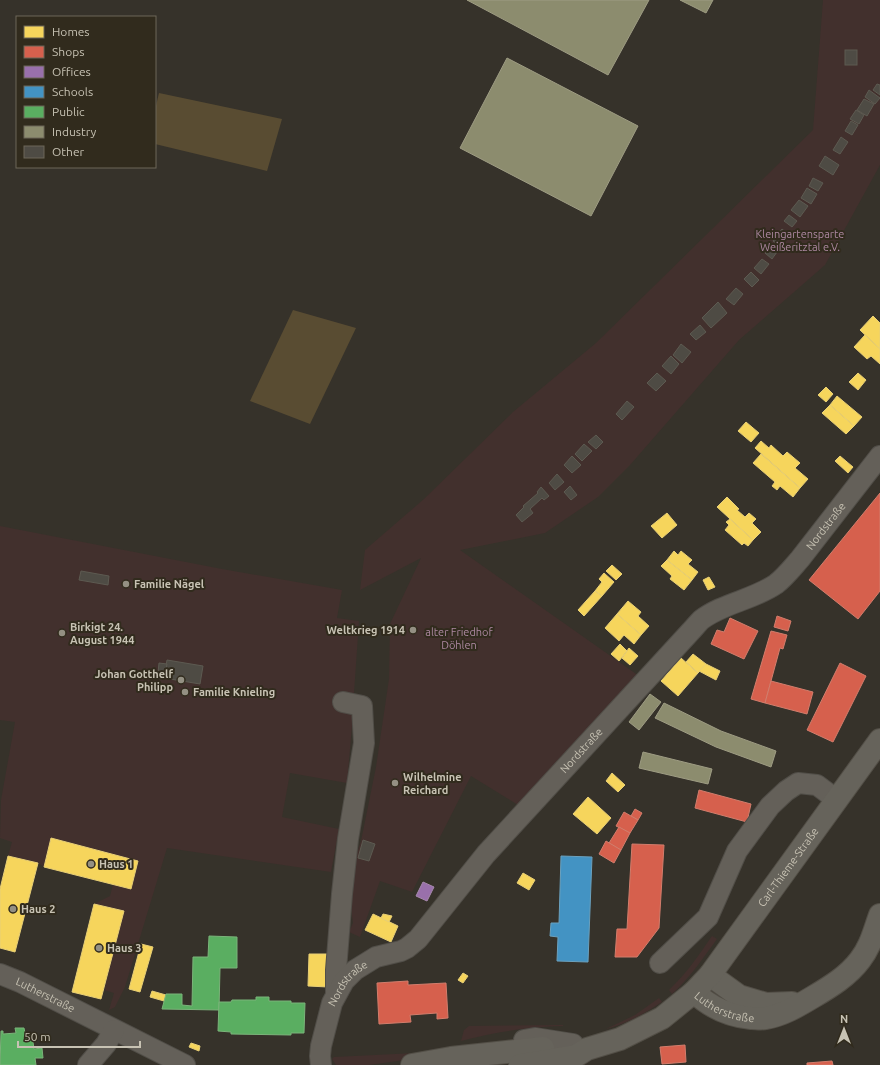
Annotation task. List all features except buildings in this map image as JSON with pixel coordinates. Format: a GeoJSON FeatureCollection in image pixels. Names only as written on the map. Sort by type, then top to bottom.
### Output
{"type":"FeatureCollection","features":[{"type":"Feature","properties":{"kind":"main road","name":"Carl-Thieme-Straße"},"geometry":{"type":"LineString","coordinates":[[694,992],[710,975],[880,740]]}},
{"type":"Feature","properties":{"kind":"main road","name":"Lutherstraße"},"geometry":{"type":"LineString","coordinates":[[412,1065],[456,1058],[502,1059],[580,1047],[620,1039],[662,1018],[694,992],[708,1004],[728,1014],[740,1017],[764,1019],[785,1012],[831,987],[860,961],[871,942],[880,915]]}},
{"type":"Feature","properties":{"kind":"main road","name":"Lutherstraße"},"geometry":{"type":"LineString","coordinates":[[710,975],[739,996],[766,1004],[805,1002]]}},
{"type":"Feature","properties":{"kind":"main road","name":"Lutherstraße"},"geometry":{"type":"LineString","coordinates":[[523,1065],[576,1056],[580,1047]]}},
{"type":"Feature","properties":{"kind":"street","name":"Nordstraße"},"geometry":{"type":"LineString","coordinates":[[321,1065],[321,1046],[332,1003],[336,993],[344,981],[355,970],[376,957],[401,951],[418,939],[486,854],[690,631],[702,620],[718,610],[761,592],[785,576],[800,559],[880,456]]}},
{"type":"Feature","properties":{"kind":"street"},"geometry":{"type":"LineString","coordinates":[[336,993],[336,970],[348,839],[364,743],[362,706],[344,702]]}},
{"type":"Feature","properties":{"kind":"street"},"geometry":{"type":"LineString","coordinates":[[660,963],[708,918],[737,852],[770,806],[786,791],[798,783],[817,786],[837,800]]}},
{"type":"Feature","properties":{"kind":"street","name":"Lutherstraße"},"geometry":{"type":"LineString","coordinates":[[0,974],[20,982],[179,1064]]}},
{"type":"Feature","properties":{"kind":"street"},"geometry":{"type":"LineString","coordinates":[[88,1065],[106,1044],[114,1030]]}},
{"type":"Feature","properties":{"kind":"street"},"geometry":{"type":"LineString","coordinates":[[456,1058],[480,1047],[535,1038],[580,1047]]}},
{"type":"Feature","properties":{"kind":"green space"},"geometry":{"type":"Polygon","coordinates":[[[823,0],[880,0],[880,165],[825,265],[739,340],[630,465],[598,497],[545,533],[460,550],[639,676],[523,808],[471,776],[412,892],[380,881],[360,937],[349,932],[353,923],[349,893],[350,874],[361,841],[376,767],[389,679],[390,624],[421,558],[360,590],[365,550],[424,499],[513,412],[596,343],[813,130],[823,0]]]}},
{"type":"Feature","properties":{"kind":"green space"},"geometry":{"type":"Polygon","coordinates":[[[0,526],[222,569],[342,590],[337,618],[359,621],[354,693],[343,695],[343,710],[353,715],[347,783],[290,773],[282,817],[339,829],[331,872],[167,848],[125,987],[115,1007],[109,1010],[114,993],[104,990],[124,911],[94,904],[110,896],[113,884],[131,889],[138,861],[51,838],[44,867],[38,863],[8,856],[12,842],[0,838],[1,800],[15,722],[0,720],[0,526]]]}},
{"type":"Feature","properties":{"kind":"green space"},"geometry":{"type":"Polygon","coordinates":[[[712,936],[717,939],[690,975],[672,994],[669,990],[687,971],[712,936]]]}},
{"type":"Feature","properties":{"kind":"green space"},"geometry":{"type":"Polygon","coordinates":[[[659,998],[662,1002],[642,1015],[606,1029],[635,1015],[659,998]]]}},
{"type":"Feature","properties":{"kind":"green space"},"geometry":{"type":"Polygon","coordinates":[[[563,1025],[511,1030],[461,1041],[464,1030],[469,1026],[563,1025]]]}},
{"type":"Feature","properties":{"kind":"green space"},"geometry":{"type":"Polygon","coordinates":[[[436,1052],[433,1056],[369,1065],[336,1065],[332,1059],[334,1057],[436,1052]]]}},
{"type":"Feature","properties":{"kind":"shaded area"},"geometry":{"type":"Polygon","coordinates":[[[159,93],[282,119],[267,171],[156,144],[156,106],[159,93]]]}},
{"type":"Feature","properties":{"kind":"shaded area"},"geometry":{"type":"Polygon","coordinates":[[[293,310],[356,328],[310,424],[250,401],[293,310]]]}},
{"type":"Feature","properties":{"kind":"place","name":"Familie Nägel"},"geometry":{"type":"Point","coordinates":[126,584]}},
{"type":"Feature","properties":{"kind":"place","name":"Weltkrieg 1914"},"geometry":{"type":"Point","coordinates":[413,630]}},
{"type":"Feature","properties":{"kind":"place","name":"Birkigt 24. August 1944"},"geometry":{"type":"Point","coordinates":[62,633]}},
{"type":"Feature","properties":{"kind":"place","name":"Johan Gotthelf Philipp"},"geometry":{"type":"Point","coordinates":[181,680]}},
{"type":"Feature","properties":{"kind":"place","name":"Familie Knieling"},"geometry":{"type":"Point","coordinates":[185,692]}},
{"type":"Feature","properties":{"kind":"place","name":"Wilhelmine Reichard"},"geometry":{"type":"Point","coordinates":[395,783]}},
{"type":"Feature","properties":{"kind":"place","name":"Haus 1"},"geometry":{"type":"Point","coordinates":[91,864]}},
{"type":"Feature","properties":{"kind":"place","name":"Haus 2"},"geometry":{"type":"Point","coordinates":[13,909]}},
{"type":"Feature","properties":{"kind":"place","name":"Haus 3"},"geometry":{"type":"Point","coordinates":[99,948]}},
{"type":"Feature","properties":{"kind":"park label","name":"Kleingartensparte Weißeritztal e.V."},"geometry":{"type":"Point","coordinates":[800,240]}},
{"type":"Feature","properties":{"kind":"park label","name":"alter Friedhof Döhlen"},"geometry":{"type":"Point","coordinates":[459,638]}}]}
